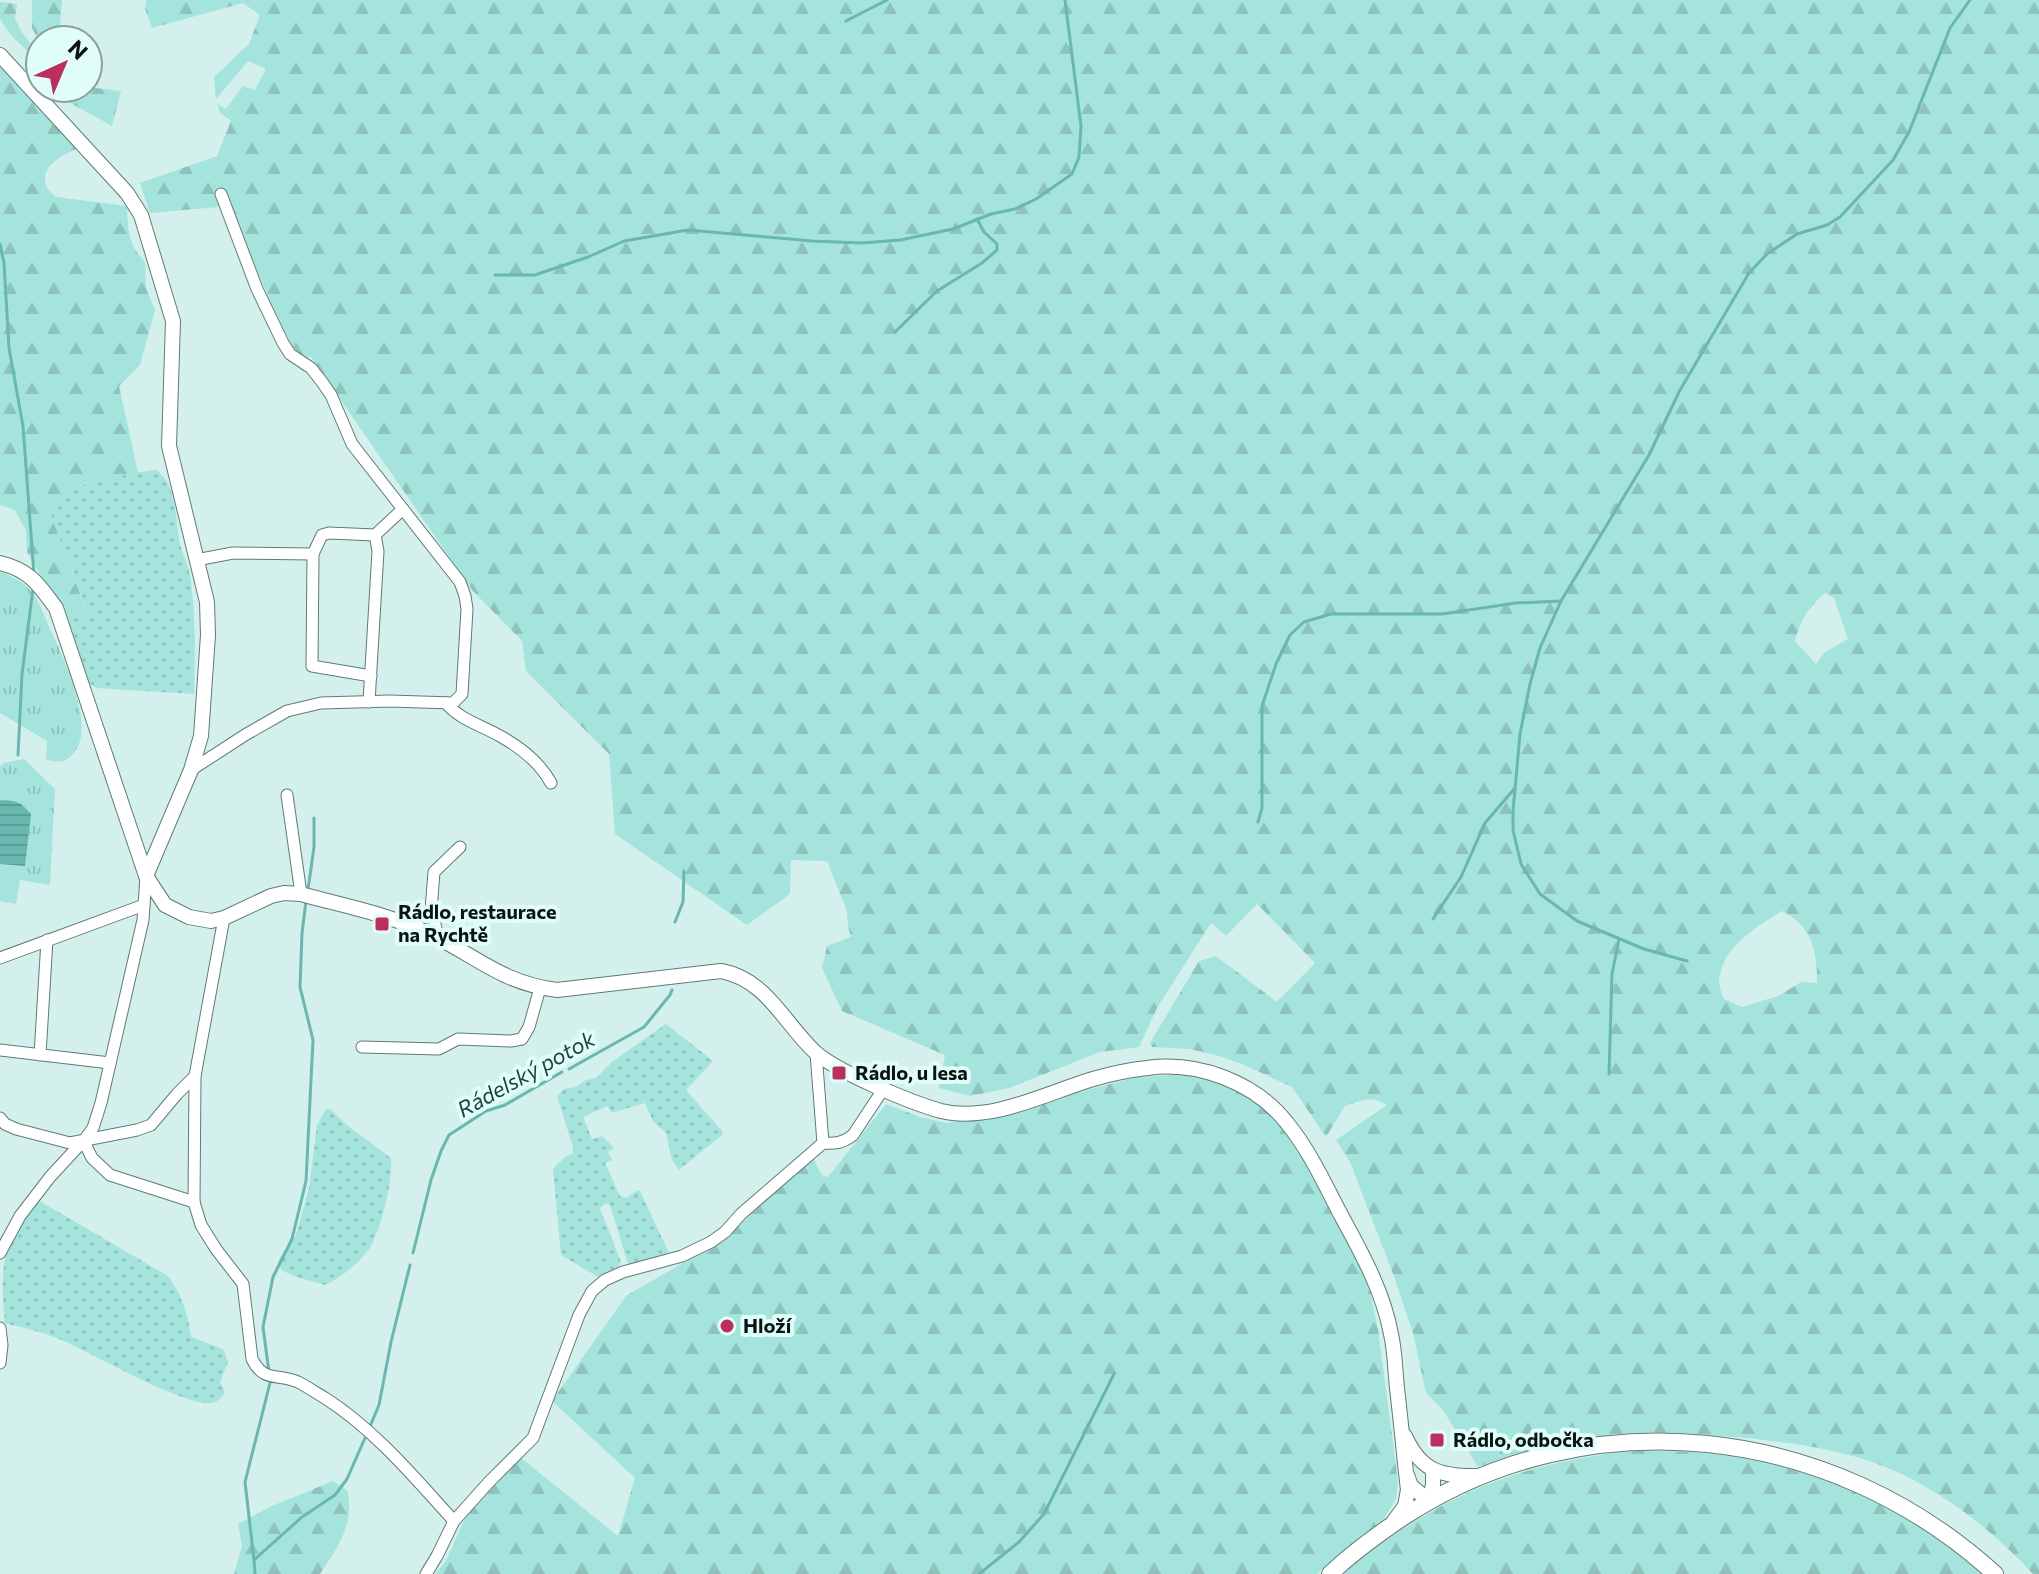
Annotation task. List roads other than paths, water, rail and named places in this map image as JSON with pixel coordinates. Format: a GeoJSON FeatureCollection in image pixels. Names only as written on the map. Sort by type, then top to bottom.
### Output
{"type":"FeatureCollection","features":[{"type":"Feature","properties":{"kind":"main road"},"geometry":{"type":"LineString","coordinates":[[1330,1574],[1364,1545],[1429,1501],[1481,1476],[1546,1455],[1634,1442],[1702,1443],[1796,1460],[1836,1474],[1886,1497],[1943,1531],[1995,1574]]}},
{"type":"Feature","properties":{"kind":"street"},"geometry":{"type":"LineString","coordinates":[[0,55],[122,186],[141,215],[173,321],[169,446],[207,602],[208,635],[201,736],[191,770],[146,876],[140,933],[93,1128],[20,1216],[0,1253]]}},
{"type":"Feature","properties":{"kind":"street"},"geometry":{"type":"LineString","coordinates":[[191,770],[287,711],[321,703],[453,703],[462,694],[467,609],[460,582],[352,444],[331,395],[311,368],[290,354],[283,343],[257,289],[221,194]]}},
{"type":"Feature","properties":{"kind":"street"},"geometry":{"type":"LineString","coordinates":[[371,676],[312,666],[313,554],[322,535],[375,535],[403,509]]}},
{"type":"Feature","properties":{"kind":"street"},"geometry":{"type":"LineString","coordinates":[[369,702],[378,551],[375,535]]}},
{"type":"Feature","properties":{"kind":"street"},"geometry":{"type":"LineString","coordinates":[[196,560],[233,553],[313,554]]}},
{"type":"Feature","properties":{"kind":"street"},"geometry":{"type":"LineString","coordinates":[[0,563],[14,566],[36,581],[56,608],[146,876],[165,905],[189,917],[211,921],[271,896],[301,894],[404,924],[433,935],[508,978],[557,990],[721,971],[733,973],[765,994],[816,1053],[846,1071],[943,1111],[980,1114],[1096,1078],[1154,1067],[1203,1070],[1242,1086],[1271,1106],[1288,1123],[1308,1154],[1366,1262],[1382,1299],[1392,1335],[1407,1501],[1389,1527]]}},
{"type":"Feature","properties":{"kind":"street"},"geometry":{"type":"LineString","coordinates":[[446,703],[454,713],[502,737],[529,756],[545,771],[551,783]]}},
{"type":"Feature","properties":{"kind":"street"},"geometry":{"type":"LineString","coordinates":[[287,795],[301,894]]}},
{"type":"Feature","properties":{"kind":"street"},"geometry":{"type":"LineString","coordinates":[[433,935],[436,928],[431,910],[434,872],[460,847]]}},
{"type":"Feature","properties":{"kind":"street"},"geometry":{"type":"LineString","coordinates":[[0,958],[144,905]]}},
{"type":"Feature","properties":{"kind":"street"},"geometry":{"type":"LineString","coordinates":[[224,918],[195,1076],[194,1202],[201,1225],[243,1284],[252,1359],[258,1370],[268,1376],[301,1384],[365,1428],[454,1521]]}},
{"type":"Feature","properties":{"kind":"street"},"geometry":{"type":"LineString","coordinates":[[40,1055],[47,940]]}},
{"type":"Feature","properties":{"kind":"street"},"geometry":{"type":"LineString","coordinates":[[362,1047],[439,1049],[458,1039],[522,1039],[529,1027],[540,988]]}},
{"type":"Feature","properties":{"kind":"street"},"geometry":{"type":"LineString","coordinates":[[0,1050],[110,1063]]}},
{"type":"Feature","properties":{"kind":"street"},"geometry":{"type":"LineString","coordinates":[[816,1053],[823,1143]]}},
{"type":"Feature","properties":{"kind":"street"},"geometry":{"type":"LineString","coordinates":[[0,1118],[16,1129],[70,1143],[137,1130],[151,1125],[195,1076]]}},
{"type":"Feature","properties":{"kind":"street"},"geometry":{"type":"LineString","coordinates":[[426,1574],[454,1521],[533,1438],[579,1315],[592,1291],[605,1280],[623,1272],[682,1256],[711,1242],[823,1143],[835,1144],[853,1135],[884,1088]]}},
{"type":"Feature","properties":{"kind":"street"},"geometry":{"type":"LineString","coordinates":[[85,1139],[92,1158],[110,1175],[194,1202]]}},
{"type":"Feature","properties":{"kind":"street"},"geometry":{"type":"LineString","coordinates":[[0,1328],[0,1363]]}},
{"type":"Feature","properties":{"kind":"street"},"geometry":{"type":"LineString","coordinates":[[1401,1428],[1410,1448],[1433,1470],[1452,1476],[1481,1476]]}},
{"type":"Feature","properties":{"kind":"street"},"geometry":{"type":"LineString","coordinates":[[1406,1471],[1411,1486],[1429,1501],[1433,1470]]}},
{"type":"Feature","properties":{"kind":"waterway"},"geometry":{"type":"LineString","coordinates":[[846,21],[887,0]]}},
{"type":"Feature","properties":{"kind":"waterway"},"geometry":{"type":"LineString","coordinates":[[495,275],[535,275],[624,241],[688,230],[812,241],[861,243],[900,240],[953,229],[1036,199],[1072,174],[1079,157],[1081,126],[1065,0]]}},
{"type":"Feature","properties":{"kind":"waterway"},"geometry":{"type":"LineString","coordinates":[[1687,961],[1644,949],[1577,921],[1540,894],[1521,864],[1513,830],[1513,811],[1520,734],[1540,648],[1561,601],[1649,455],[1680,390],[1749,273],[1767,254],[1797,234],[1827,225],[1840,217],[1893,160],[1909,132],[1950,28],[1970,0]]}},
{"type":"Feature","properties":{"kind":"waterway"},"geometry":{"type":"LineString","coordinates":[[895,332],[937,291],[997,250],[997,244],[984,232],[977,219]]}},
{"type":"Feature","properties":{"kind":"waterway"},"geometry":{"type":"LineString","coordinates":[[0,244],[9,348],[23,426],[34,575]]}},
{"type":"Feature","properties":{"kind":"waterway"},"geometry":{"type":"LineString","coordinates":[[18,755],[22,674],[33,589]]}},
{"type":"Feature","properties":{"kind":"waterway"},"geometry":{"type":"LineString","coordinates":[[1258,822],[1262,808],[1262,706],[1290,635],[1304,622],[1331,614],[1442,614],[1516,603],[1561,601]]}},
{"type":"Feature","properties":{"kind":"waterway"},"geometry":{"type":"LineString","coordinates":[[1433,919],[1461,877],[1485,823],[1515,788]]}},
{"type":"Feature","properties":{"kind":"waterway"},"geometry":{"type":"LineString","coordinates":[[308,890],[314,847],[314,818]]}},
{"type":"Feature","properties":{"kind":"waterway","name":"Rádelský potok"},"geometry":{"type":"LineString","coordinates":[[675,922],[683,902],[684,871]]}},
{"type":"Feature","properties":{"kind":"waterway"},"geometry":{"type":"LineString","coordinates":[[269,1372],[263,1327],[273,1277],[292,1239],[306,1181],[313,1040],[300,987],[306,901]]}},
{"type":"Feature","properties":{"kind":"waterway"},"geometry":{"type":"LineString","coordinates":[[1609,1074],[1612,974],[1619,939]]}},
{"type":"Feature","properties":{"kind":"waterway","name":"Rádelský potok"},"geometry":{"type":"LineString","coordinates":[[569,1069],[644,1027],[672,990]]}},
{"type":"Feature","properties":{"kind":"waterway","name":"Rádelský potok"},"geometry":{"type":"LineString","coordinates":[[413,1253],[431,1180],[449,1135],[486,1111],[505,1105],[562,1072]]}},
{"type":"Feature","properties":{"kind":"waterway","name":"Rádelský potok"},"geometry":{"type":"LineString","coordinates":[[371,1424],[379,1405],[410,1265]]}},
{"type":"Feature","properties":{"kind":"waterway"},"geometry":{"type":"LineString","coordinates":[[979,1574],[1019,1542],[1044,1514],[1114,1374]]}},
{"type":"Feature","properties":{"kind":"waterway"},"geometry":{"type":"LineString","coordinates":[[254,1560],[245,1482],[271,1379]]}},
{"type":"Feature","properties":{"kind":"waterway","name":"Rádelský potok"},"geometry":{"type":"LineString","coordinates":[[255,1574],[254,1560],[302,1517],[335,1495],[347,1479],[365,1438]]}},
{"type":"Feature","properties":{"kind":"place","name":"Rádlo, restaurace na Rychtě"},"geometry":{"type":"Point","coordinates":[382,924]}},
{"type":"Feature","properties":{"kind":"place","name":"Rádlo, u lesa"},"geometry":{"type":"Point","coordinates":[839,1073]}},
{"type":"Feature","properties":{"kind":"place","name":"Hloží"},"geometry":{"type":"Point","coordinates":[727,1326]}},
{"type":"Feature","properties":{"kind":"place","name":"Rádlo, odbočka"},"geometry":{"type":"Point","coordinates":[1437,1440]}}]}
